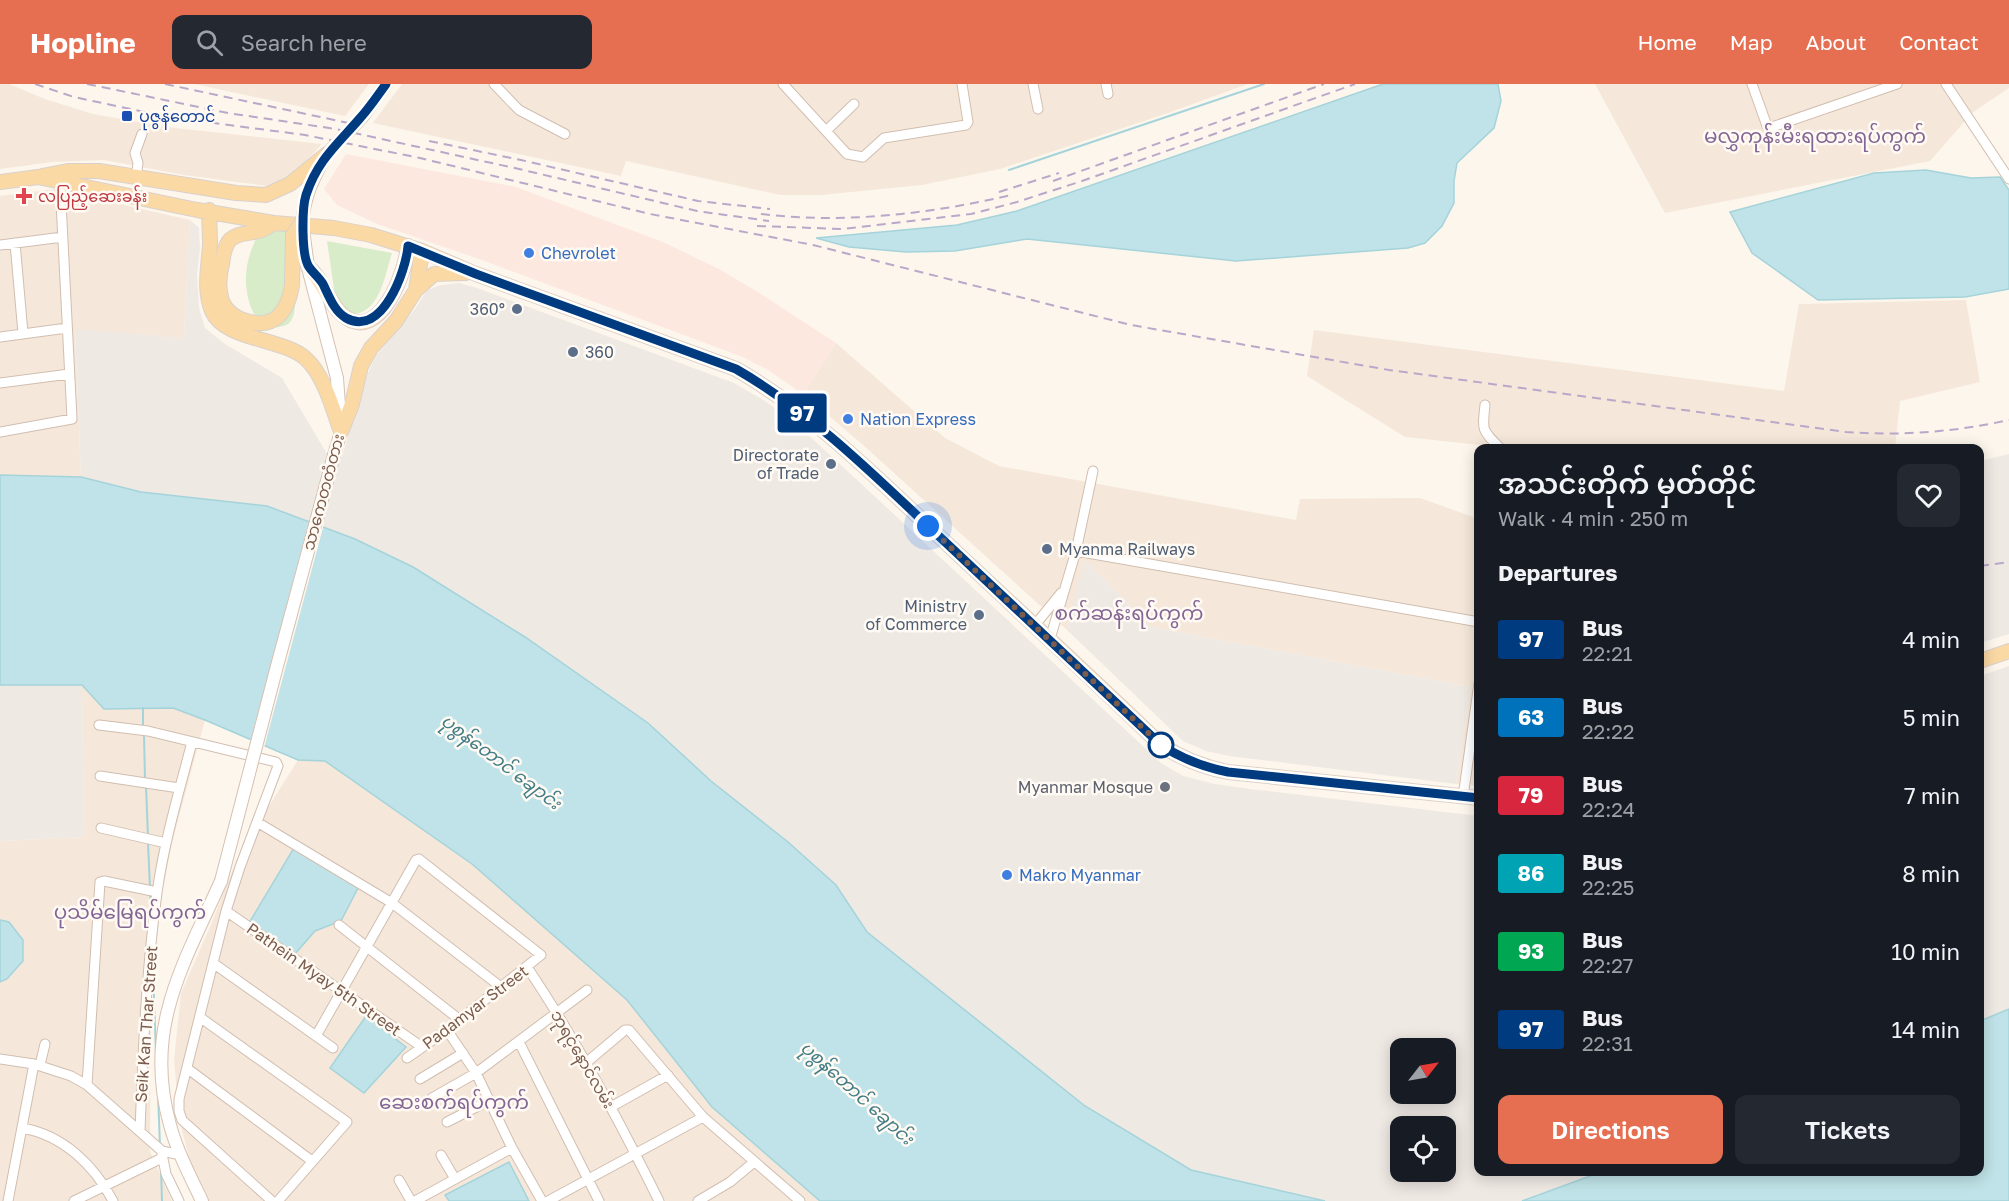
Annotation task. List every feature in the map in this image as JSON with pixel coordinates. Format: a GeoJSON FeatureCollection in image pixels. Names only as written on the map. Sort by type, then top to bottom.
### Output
{"type":"FeatureCollection","features":[{"type":"Feature","properties":{"kind":"main road","name":"သာကေတတံတား"},"geometry":{"type":"LineString","coordinates":[[202,1201],[170,1126],[160,1061],[163,1024],[170,996],[221,881],[341,432],[337,378],[308,267],[302,222],[306,197],[312,180],[327,154],[363,116],[386,84]]}},
{"type":"Feature","properties":{"kind":"main road"},"geometry":{"type":"LineString","coordinates":[[0,182],[68,171],[99,171],[236,193],[266,195],[290,184],[327,154]]}},
{"type":"Feature","properties":{"kind":"main road"},"geometry":{"type":"LineString","coordinates":[[38,177],[274,223],[334,228],[371,235],[422,251],[476,274],[736,369],[791,404],[852,454],[1161,745],[1178,756],[1203,766],[1228,772],[1474,798]]}},
{"type":"Feature","properties":{"kind":"main road"},"geometry":{"type":"LineString","coordinates":[[209,210],[207,294],[213,314],[230,328],[290,348],[304,357],[315,368],[321,380],[341,432]]}},
{"type":"Feature","properties":{"kind":"main road"},"geometry":{"type":"LineString","coordinates":[[274,223],[260,231],[241,233],[230,240],[223,254],[219,283],[221,298],[225,307],[240,320],[263,325],[271,322],[285,308],[292,285],[293,235],[302,222]]}},
{"type":"Feature","properties":{"kind":"main road"},"geometry":{"type":"LineString","coordinates":[[308,267],[321,280],[341,313],[362,322],[370,319],[388,303],[401,275],[408,246]]}},
{"type":"Feature","properties":{"kind":"main road"},"geometry":{"type":"LineString","coordinates":[[416,290],[422,251]]}},
{"type":"Feature","properties":{"kind":"main road"},"geometry":{"type":"LineString","coordinates":[[341,432],[350,411],[361,366],[371,348],[396,321],[416,290],[434,274],[476,274]]}},
{"type":"Feature","properties":{"kind":"main road"},"geometry":{"type":"LineString","coordinates":[[1984,660],[2009,651]]}},
{"type":"Feature","properties":{"kind":"street"},"geometry":{"type":"LineString","coordinates":[[494,84],[519,110],[565,134]]}},
{"type":"Feature","properties":{"kind":"street"},"geometry":{"type":"LineString","coordinates":[[783,84],[847,154],[859,158],[884,138],[966,125],[968,122],[962,84]]}},
{"type":"Feature","properties":{"kind":"street"},"geometry":{"type":"LineString","coordinates":[[1034,84],[1038,109]]}},
{"type":"Feature","properties":{"kind":"street"},"geometry":{"type":"LineString","coordinates":[[1106,84],[1108,94]]}},
{"type":"Feature","properties":{"kind":"street"},"geometry":{"type":"LineString","coordinates":[[1752,84],[1769,128],[1897,84]]}},
{"type":"Feature","properties":{"kind":"street"},"geometry":{"type":"LineString","coordinates":[[1946,84],[2009,179]]}},
{"type":"Feature","properties":{"kind":"street"},"geometry":{"type":"LineString","coordinates":[[826,131],[854,104]]}},
{"type":"Feature","properties":{"kind":"street"},"geometry":{"type":"LineString","coordinates":[[136,178],[138,163],[135,153],[142,134]]}},
{"type":"Feature","properties":{"kind":"street"},"geometry":{"type":"LineString","coordinates":[[0,432],[72,418],[60,182]]}},
{"type":"Feature","properties":{"kind":"street"},"geometry":{"type":"LineString","coordinates":[[0,245],[63,237]]}},
{"type":"Feature","properties":{"kind":"street"},"geometry":{"type":"LineString","coordinates":[[15,243],[23,333]]}},
{"type":"Feature","properties":{"kind":"street"},"geometry":{"type":"LineString","coordinates":[[0,337],[67,328]]}},
{"type":"Feature","properties":{"kind":"street"},"geometry":{"type":"LineString","coordinates":[[0,383],[69,374]]}},
{"type":"Feature","properties":{"kind":"street"},"geometry":{"type":"LineString","coordinates":[[1485,405],[1482,425],[1496,444]]}},
{"type":"Feature","properties":{"kind":"street"},"geometry":{"type":"LineString","coordinates":[[1050,639],[1076,551],[1093,471]]}},
{"type":"Feature","properties":{"kind":"street"},"geometry":{"type":"LineString","coordinates":[[1076,551],[1474,621]]}},
{"type":"Feature","properties":{"kind":"street"},"geometry":{"type":"LineString","coordinates":[[1035,625],[1065,589]]}},
{"type":"Feature","properties":{"kind":"street"},"geometry":{"type":"LineString","coordinates":[[99,725],[148,731],[278,766],[226,911],[179,1099],[180,1116],[272,1201]]}},
{"type":"Feature","properties":{"kind":"street"},"geometry":{"type":"LineString","coordinates":[[1463,797],[1474,727]]}},
{"type":"Feature","properties":{"kind":"street","name":"Seik Kan Thar Street"},"geometry":{"type":"LineString","coordinates":[[140,1131],[146,988],[157,892],[166,843],[192,742]]}},
{"type":"Feature","properties":{"kind":"street"},"geometry":{"type":"LineString","coordinates":[[100,776],[179,788]]}},
{"type":"Feature","properties":{"kind":"street"},"geometry":{"type":"LineString","coordinates":[[257,822],[393,903],[501,987]]}},
{"type":"Feature","properties":{"kind":"street"},"geometry":{"type":"LineString","coordinates":[[101,828],[166,843]]}},
{"type":"Feature","properties":{"kind":"street","name":"Padamyar Street"},"geometry":{"type":"LineString","coordinates":[[393,903],[418,859],[541,955],[447,1030],[407,1058]]}},
{"type":"Feature","properties":{"kind":"street"},"geometry":{"type":"LineString","coordinates":[[87,1085],[100,882],[157,892]]}},
{"type":"Feature","properties":{"kind":"street"},"geometry":{"type":"LineString","coordinates":[[315,1036],[393,903]]}},
{"type":"Feature","properties":{"kind":"street","name":"Pathein Myay 5th Street"},"geometry":{"type":"LineString","coordinates":[[226,911],[422,1047]]}},
{"type":"Feature","properties":{"kind":"street"},"geometry":{"type":"LineString","coordinates":[[339,925],[460,1020]]}},
{"type":"Feature","properties":{"kind":"street"},"geometry":{"type":"LineString","coordinates":[[213,963],[333,1048]]}},
{"type":"Feature","properties":{"kind":"street","name":"ဘုရင့်နောင်လမ်း"},"geometry":{"type":"LineString","coordinates":[[527,967],[587,1062],[659,1201]]}},
{"type":"Feature","properties":{"kind":"street"},"geometry":{"type":"LineString","coordinates":[[432,1098],[476,1073],[587,990]]}},
{"type":"Feature","properties":{"kind":"street"},"geometry":{"type":"LineString","coordinates":[[201,1018],[346,1122],[278,1201]]}},
{"type":"Feature","properties":{"kind":"street"},"geometry":{"type":"LineString","coordinates":[[447,1030],[476,1073],[512,1148],[542,1201]]}},
{"type":"Feature","properties":{"kind":"street"},"geometry":{"type":"LineString","coordinates":[[587,1062],[627,1030],[703,1117],[800,1201]]}},
{"type":"Feature","properties":{"kind":"street"},"geometry":{"type":"LineString","coordinates":[[519,1042],[599,1201]]}},
{"type":"Feature","properties":{"kind":"street"},"geometry":{"type":"LineString","coordinates":[[8,1201],[22,1128],[37,1065],[45,1044]]}},
{"type":"Feature","properties":{"kind":"street"},"geometry":{"type":"LineString","coordinates":[[420,1079],[463,1053]]}},
{"type":"Feature","properties":{"kind":"street"},"geometry":{"type":"LineString","coordinates":[[0,1059],[63,1072],[87,1085],[140,1131],[162,1154],[165,1174],[179,1201]]}},
{"type":"Feature","properties":{"kind":"street"},"geometry":{"type":"LineString","coordinates":[[188,1069],[312,1161]]}},
{"type":"Feature","properties":{"kind":"street"},"geometry":{"type":"LineString","coordinates":[[611,1107],[668,1075]]}},
{"type":"Feature","properties":{"kind":"street"},"geometry":{"type":"LineString","coordinates":[[447,1122],[490,1100]]}},
{"type":"Feature","properties":{"kind":"street"},"geometry":{"type":"LineString","coordinates":[[170,1126],[180,1116]]}},
{"type":"Feature","properties":{"kind":"street"},"geometry":{"type":"LineString","coordinates":[[548,1201],[703,1117]]}},
{"type":"Feature","properties":{"kind":"street"},"geometry":{"type":"LineString","coordinates":[[22,1128],[40,1131],[75,1151],[105,1186],[113,1201]]}},
{"type":"Feature","properties":{"kind":"street"},"geometry":{"type":"LineString","coordinates":[[399,1180],[413,1201],[512,1148]]}},
{"type":"Feature","properties":{"kind":"street"},"geometry":{"type":"LineString","coordinates":[[74,1201],[162,1154],[181,1155]]}},
{"type":"Feature","properties":{"kind":"street"},"geometry":{"type":"LineString","coordinates":[[441,1155],[455,1179]]}},
{"type":"Feature","properties":{"kind":"street"},"geometry":{"type":"LineString","coordinates":[[698,1201],[730,1182],[754,1162]]}},
{"type":"Feature","properties":{"kind":"shaded area"},"geometry":{"type":"Polygon","coordinates":[[[0,84],[9,84],[45,99],[93,114],[166,127],[322,144],[290,179],[267,186],[184,175],[104,160],[52,162],[0,169],[0,84]]]}},
{"type":"Feature","properties":{"kind":"shaded area"},"geometry":{"type":"Polygon","coordinates":[[[194,84],[369,84],[345,116],[194,84]]]}},
{"type":"Feature","properties":{"kind":"shaded area"},"geometry":{"type":"Polygon","coordinates":[[[402,84],[1248,84],[1000,169],[922,185],[821,195],[780,195],[626,161],[621,176],[373,123],[402,84]]]}},
{"type":"Feature","properties":{"kind":"shaded area"},"geometry":{"type":"Polygon","coordinates":[[[1595,84],[2009,84],[2009,88],[1972,113],[1930,161],[1665,213],[1595,84]]]}},
{"type":"Feature","properties":{"kind":"shaded area"},"geometry":{"type":"Polygon","coordinates":[[[346,154],[516,187],[663,242],[719,269],[836,343],[803,394],[768,370],[743,357],[482,260],[377,224],[337,205],[324,189],[346,154]]]}},
{"type":"Feature","properties":{"kind":"shaded area"},"geometry":{"type":"Polygon","coordinates":[[[55,189],[190,220],[184,338],[75,330],[81,477],[0,475],[0,196],[55,189]]]}},
{"type":"Feature","properties":{"kind":"shaded area"},"geometry":{"type":"Polygon","coordinates":[[[190,220],[199,228],[200,248],[197,274],[199,308],[205,328],[225,344],[282,378],[327,454],[342,457],[364,381],[376,356],[415,309],[427,290],[441,285],[459,283],[477,288],[734,383],[792,420],[1161,763],[1183,776],[1250,789],[1474,815],[1474,1176],[1590,1176],[1522,1201],[1325,1201],[1191,1170],[1085,1106],[867,932],[836,885],[788,842],[711,781],[413,567],[355,539],[267,506],[141,492],[81,477],[75,329],[184,338],[190,220]]]}},
{"type":"Feature","properties":{"kind":"shaded area"},"geometry":{"type":"Polygon","coordinates":[[[1966,300],[1980,382],[1900,401],[1895,444],[1474,444],[1405,437],[1307,376],[1314,330],[1784,391],[1799,304],[1966,300]]]}},
{"type":"Feature","properties":{"kind":"shaded area"},"geometry":{"type":"Polygon","coordinates":[[[836,343],[945,438],[999,466],[1296,520],[1300,499],[1420,498],[1474,517],[1474,786],[1456,784],[1471,687],[1151,627],[1086,561],[1067,630],[862,444],[803,394],[836,343]]]}},
{"type":"Feature","properties":{"kind":"shaded area"},"geometry":{"type":"Polygon","coordinates":[[[2009,454],[2009,634],[1984,642],[1984,460],[2009,454]]]}},
{"type":"Feature","properties":{"kind":"shaded area"},"geometry":{"type":"Polygon","coordinates":[[[1085,560],[1151,627],[1471,687],[1456,784],[1229,756],[1206,751],[1183,741],[1067,630],[1085,560]]]}},
{"type":"Feature","properties":{"kind":"shaded area"},"geometry":{"type":"Polygon","coordinates":[[[2009,666],[2009,1009],[1984,1019],[1984,675],[2009,666]]]}},
{"type":"Feature","properties":{"kind":"shaded area"},"geometry":{"type":"Polygon","coordinates":[[[0,685],[82,685],[84,837],[0,841],[0,685]]]}},
{"type":"Feature","properties":{"kind":"shaded area"},"geometry":{"type":"Polygon","coordinates":[[[82,685],[104,709],[173,708],[205,720],[172,843],[162,894],[151,988],[150,1151],[172,1201],[0,1201],[0,841],[84,837],[82,685]]]}},
{"type":"Feature","properties":{"kind":"shaded area"},"geometry":{"type":"Polygon","coordinates":[[[298,760],[325,761],[472,864],[627,1000],[712,1107],[820,1201],[207,1201],[194,1176],[179,1119],[174,1060],[181,993],[239,854],[298,760]]]}},
{"type":"Feature","properties":{"kind":"green space"},"geometry":{"type":"Polygon","coordinates":[[[263,227],[302,231],[294,314],[289,324],[281,327],[269,326],[256,317],[247,292],[248,262],[254,243],[263,227]]]}},
{"type":"Feature","properties":{"kind":"green space"},"geometry":{"type":"Polygon","coordinates":[[[327,241],[392,253],[383,285],[373,303],[366,310],[356,314],[345,314],[336,302],[327,241]]]}},
{"type":"Feature","properties":{"kind":"water"},"geometry":{"type":"Polygon","coordinates":[[[1383,84],[1498,84],[1501,101],[1494,128],[1457,163],[1454,203],[1442,226],[1425,243],[1408,248],[1236,261],[1027,239],[955,251],[906,252],[849,247],[816,238],[957,225],[1017,211],[1383,84]]]}},
{"type":"Feature","properties":{"kind":"water"},"geometry":{"type":"Polygon","coordinates":[[[1926,170],[1971,178],[2000,177],[2009,190],[2009,289],[1965,297],[1818,300],[1752,253],[1730,212],[1874,173],[1926,170]]]}},
{"type":"Feature","properties":{"kind":"water","name":"ပုစွန်တောင် ချောင်း"},"geometry":{"type":"Polygon","coordinates":[[[0,475],[81,477],[141,492],[267,506],[355,539],[413,567],[525,637],[648,723],[711,781],[788,842],[836,885],[867,932],[1085,1106],[1191,1170],[1325,1201],[820,1201],[712,1107],[627,1000],[472,864],[325,761],[298,760],[173,708],[104,709],[82,685],[0,685],[0,475]]]}},
{"type":"Feature","properties":{"kind":"water"},"geometry":{"type":"Polygon","coordinates":[[[295,846],[359,886],[341,921],[315,931],[295,954],[249,923],[295,846]]]}},
{"type":"Feature","properties":{"kind":"water"},"geometry":{"type":"Polygon","coordinates":[[[0,920],[9,922],[23,940],[23,961],[7,979],[0,982],[0,920]]]}},
{"type":"Feature","properties":{"kind":"water"},"geometry":{"type":"Polygon","coordinates":[[[2009,1009],[2009,1201],[1522,1201],[1590,1176],[1984,1176],[1984,1019],[2009,1009]]]}},
{"type":"Feature","properties":{"kind":"water"},"geometry":{"type":"Polygon","coordinates":[[[366,1016],[406,1047],[364,1093],[330,1068],[366,1016]]]}},
{"type":"Feature","properties":{"kind":"water"},"geometry":{"type":"Polygon","coordinates":[[[509,1162],[529,1201],[449,1201],[445,1195],[509,1162]]]}},
{"type":"Feature","properties":{"kind":"pier"},"geometry":{"type":"Polygon","coordinates":[[[310,518],[324,524],[264,748],[250,742],[310,518]]]}},
{"type":"Feature","properties":{"kind":"waterway"},"geometry":{"type":"LineString","coordinates":[[1009,170],[1264,84]]}},
{"type":"Feature","properties":{"kind":"waterway"},"geometry":{"type":"LineString","coordinates":[[143,708],[143,729]]}},
{"type":"Feature","properties":{"kind":"waterway"},"geometry":{"type":"LineString","coordinates":[[144,735],[145,780]]}},
{"type":"Feature","properties":{"kind":"waterway"},"geometry":{"type":"LineString","coordinates":[[146,786],[148,837]]}},
{"type":"Feature","properties":{"kind":"waterway"},"geometry":{"type":"LineString","coordinates":[[148,843],[150,888]]}},
{"type":"Feature","properties":{"kind":"waterway"},"geometry":{"type":"LineString","coordinates":[[150,893],[151,912]]}},
{"type":"Feature","properties":{"kind":"waterway"},"geometry":{"type":"LineString","coordinates":[[153,971],[156,1053]]}},
{"type":"Feature","properties":{"kind":"waterway"},"geometry":{"type":"LineString","coordinates":[[158,1094],[160,1146]]}},
{"type":"Feature","properties":{"kind":"waterway"},"geometry":{"type":"LineString","coordinates":[[161,1169],[162,1201]]}},
{"type":"Feature","properties":{"kind":"railway"},"geometry":{"type":"LineString","coordinates":[[35,84],[74,97],[168,117],[305,135],[420,158],[650,214],[813,245],[1131,325],[1389,370],[1846,432],[1887,434],[1928,432],[1968,428],[2009,420]]}},
{"type":"Feature","properties":{"kind":"railway"},"geometry":{"type":"LineString","coordinates":[[87,84],[228,113],[336,129],[697,211],[769,221]]}},
{"type":"Feature","properties":{"kind":"railway"},"geometry":{"type":"LineString","coordinates":[[165,84],[353,124]]}},
{"type":"Feature","properties":{"kind":"railway"},"geometry":{"type":"LineString","coordinates":[[1053,181],[1324,84]]}},
{"type":"Feature","properties":{"kind":"railway"},"geometry":{"type":"LineString","coordinates":[[757,226],[842,229],[971,214],[1082,181],[1355,84]]}},
{"type":"Feature","properties":{"kind":"railway"},"geometry":{"type":"LineString","coordinates":[[429,141],[698,201],[770,209]]}},
{"type":"Feature","properties":{"kind":"railway"},"geometry":{"type":"LineString","coordinates":[[999,192],[1059,173]]}},
{"type":"Feature","properties":{"kind":"railway"},"geometry":{"type":"LineString","coordinates":[[761,214],[824,218],[887,215],[918,212],[1011,195]]}},
{"type":"Feature","properties":{"kind":"railway"},"geometry":{"type":"LineString","coordinates":[[1984,565],[2009,562]]}},
{"type":"Feature","properties":{"kind":"bus line","name":"97"},"geometry":{"type":"LineString","coordinates":[[386,84],[363,116],[327,154],[312,180],[306,197],[302,222],[308,267],[321,280],[336,308],[346,317],[362,322],[370,319],[388,303],[401,275],[408,246],[476,274],[736,369],[791,404],[852,454],[1161,745],[1178,756],[1203,766],[1228,772],[1474,797]]}},
{"type":"Feature","properties":{"kind":"place","name":"ပုဇွန်တောင်"},"geometry":{"type":"Point","coordinates":[127,116]}},
{"type":"Feature","properties":{"kind":"place","name":"လပြည့်ဆေးခန်း"},"geometry":{"type":"Point","coordinates":[24,196]}},
{"type":"Feature","properties":{"kind":"place","name":"Chevrolet"},"geometry":{"type":"Point","coordinates":[529,253]}},
{"type":"Feature","properties":{"kind":"place","name":"360°"},"geometry":{"type":"Point","coordinates":[517,309]}},
{"type":"Feature","properties":{"kind":"place","name":"360"},"geometry":{"type":"Point","coordinates":[573,352]}},
{"type":"Feature","properties":{"kind":"place","name":"Nation Express"},"geometry":{"type":"Point","coordinates":[848,419]}},
{"type":"Feature","properties":{"kind":"place","name":"Directorate of Trade"},"geometry":{"type":"Point","coordinates":[831,464]}},
{"type":"Feature","properties":{"kind":"place","name":"Myanma Railways"},"geometry":{"type":"Point","coordinates":[1047,549]}},
{"type":"Feature","properties":{"kind":"place","name":"Ministry of Commerce"},"geometry":{"type":"Point","coordinates":[979,615]}},
{"type":"Feature","properties":{"kind":"place","name":"Myanmar Mosque"},"geometry":{"type":"Point","coordinates":[1165,787]}},
{"type":"Feature","properties":{"kind":"place","name":"Makro Myanmar"},"geometry":{"type":"Point","coordinates":[1007,875]}},
{"type":"Feature","properties":{"kind":"district","name":"မလွှကုန်းမီးရထားရပ်ကွက်"},"geometry":{"type":"Point","coordinates":[1815,136]}},
{"type":"Feature","properties":{"kind":"district","name":"စက်ဆန်းရပ်ကွက်"},"geometry":{"type":"Point","coordinates":[1129,613]}},
{"type":"Feature","properties":{"kind":"district","name":"ပုသိမ်မြေရပ်ကွက်"},"geometry":{"type":"Point","coordinates":[130,912]}},
{"type":"Feature","properties":{"kind":"district","name":"ဆေးစက်ရပ်ကွက်"},"geometry":{"type":"Point","coordinates":[454,1102]}},
{"type":"Feature","properties":{"kind":"route"},"geometry":{"type":"LineString","coordinates":[[928,526],[1161,745]]}}]}
